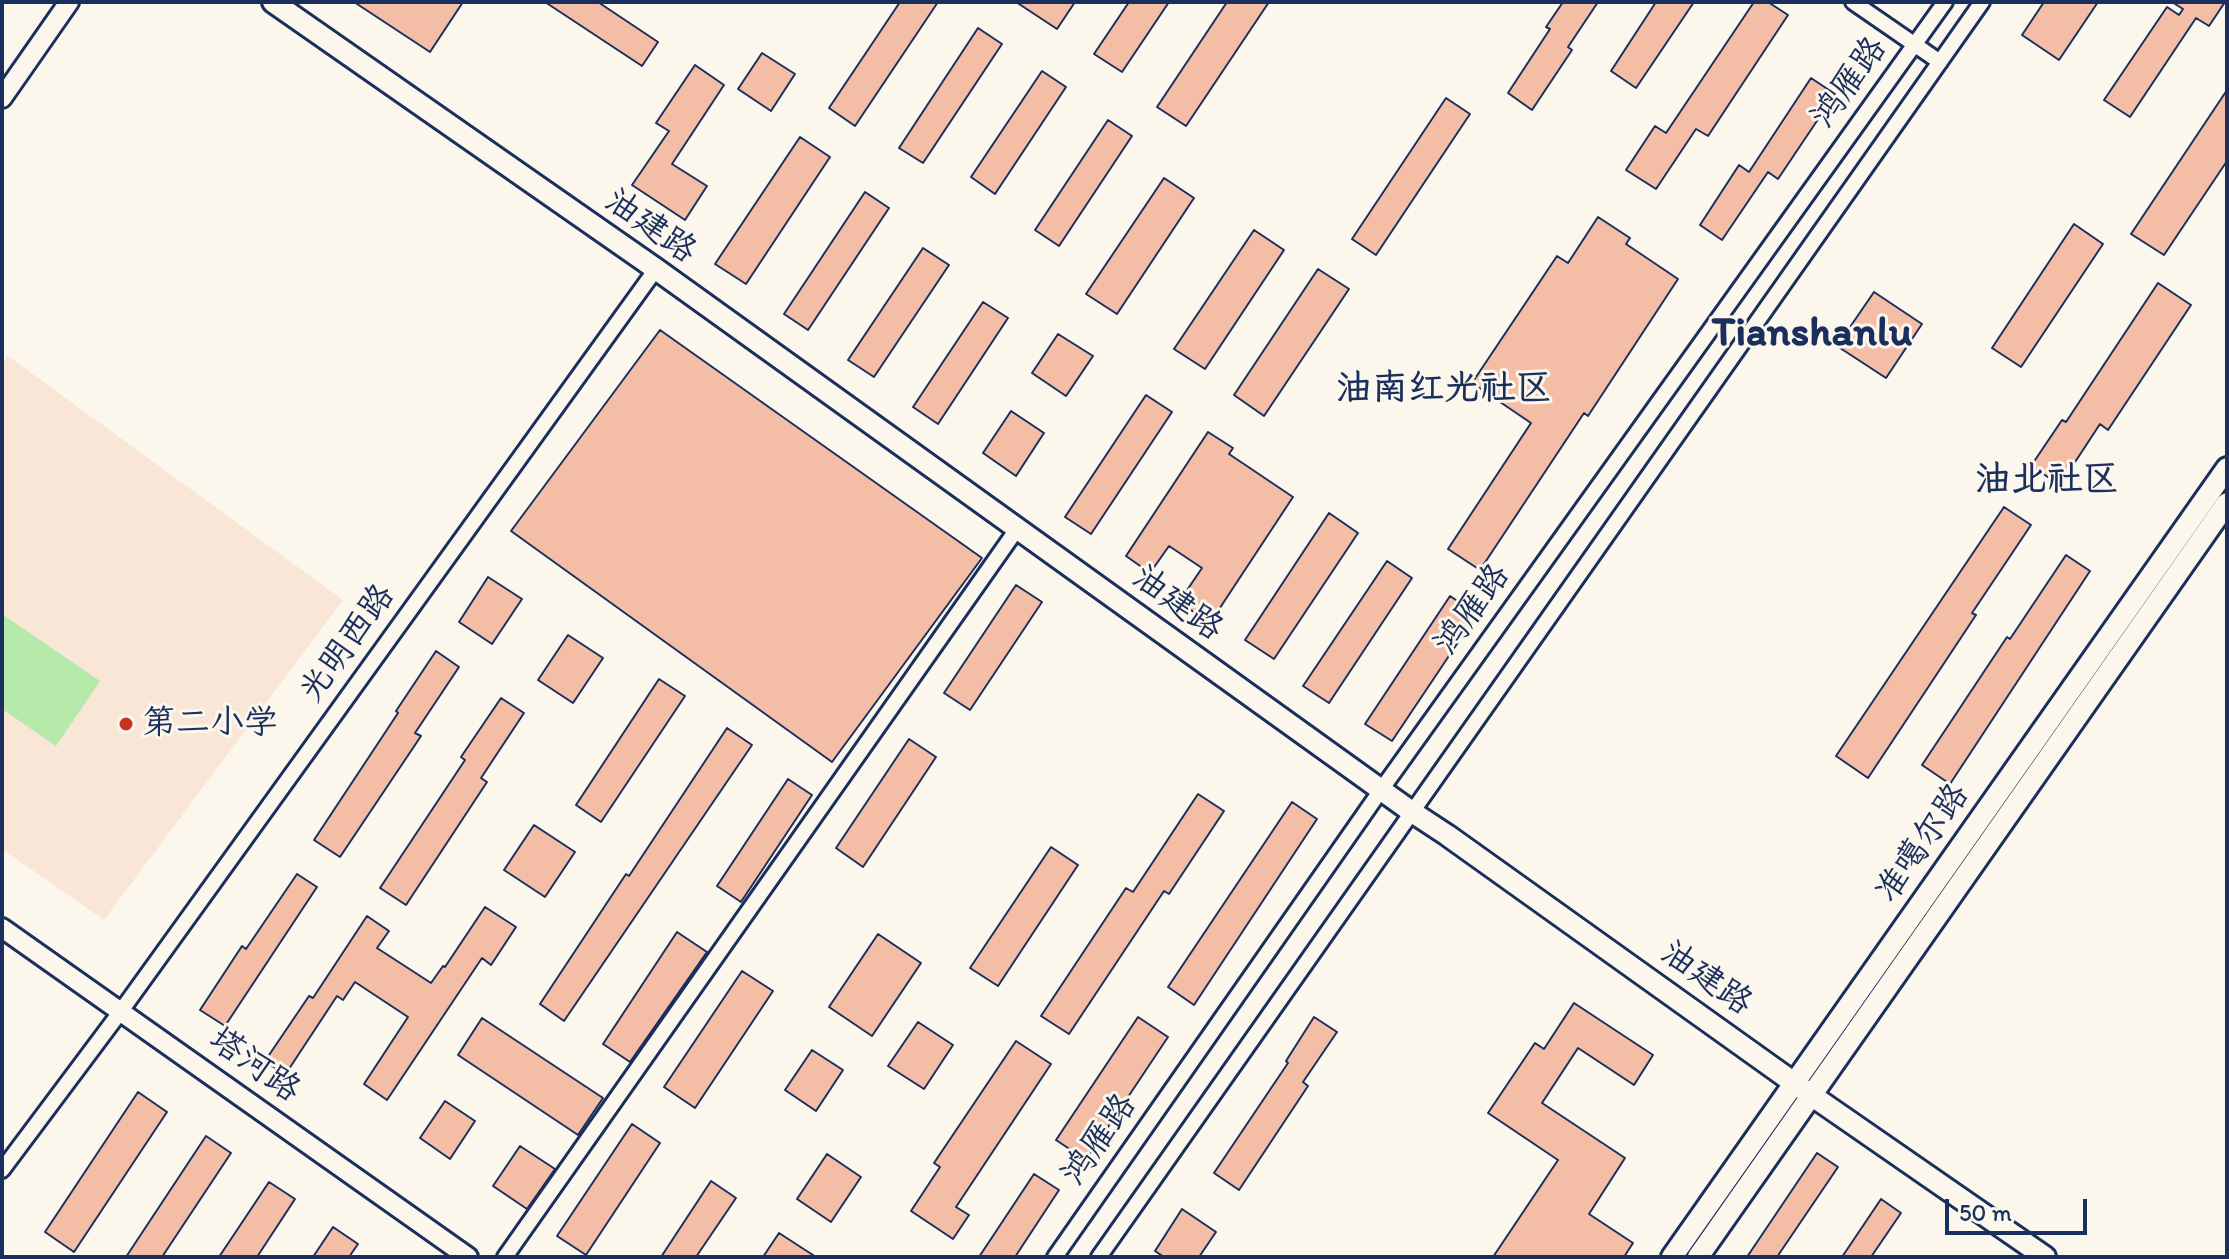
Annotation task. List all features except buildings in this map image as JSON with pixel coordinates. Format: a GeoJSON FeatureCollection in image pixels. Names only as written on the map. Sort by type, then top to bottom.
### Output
{"type":"FeatureCollection","features":[{"type":"Feature","properties":{"kind":"main road","name":"油建路"},"geometry":{"type":"LineString","coordinates":[[273,2],[656,269],[1381,790],[2045,1257]]}},
{"type":"Feature","properties":{"kind":"main road","name":"准噶尔路"},"geometry":{"type":"LineString","coordinates":[[1672,1257],[2227,468]]}},
{"type":"Feature","properties":{"kind":"main road","name":"准噶尔路"},"geometry":{"type":"LineString","coordinates":[[1698,1257],[2227,503]]}},
{"type":"Feature","properties":{"kind":"street"},"geometry":{"type":"LineString","coordinates":[[2,98],[69,2]]}},
{"type":"Feature","properties":{"kind":"street"},"geometry":{"type":"LineString","coordinates":[[1853,2],[1940,62]]}},
{"type":"Feature","properties":{"kind":"street","name":"鸿雁路"},"geometry":{"type":"LineString","coordinates":[[1055,1257],[1381,790],[1945,2]]}},
{"type":"Feature","properties":{"kind":"street","name":"鸿雁路"},"geometry":{"type":"LineString","coordinates":[[1099,1257],[1982,2]]}},
{"type":"Feature","properties":{"kind":"street","name":"光明西路"},"geometry":{"type":"LineString","coordinates":[[2,1170],[121,1011],[656,269]]}},
{"type":"Feature","properties":{"kind":"street"},"geometry":{"type":"LineString","coordinates":[[505,1257],[1017,529]]}},
{"type":"Feature","properties":{"kind":"street","name":"塔河路"},"geometry":{"type":"LineString","coordinates":[[2,928],[468,1257]]}},
{"type":"Feature","properties":{"kind":"shaded area","name":"第二小学"},"geometry":{"type":"Polygon","coordinates":[[[8,356],[343,600],[104,920],[2,849],[2,364],[8,356]]]}},
{"type":"Feature","properties":{"kind":"green space"},"geometry":{"type":"Polygon","coordinates":[[[2,614],[100,681],[56,746],[2,709],[2,614]]]}},
{"type":"Feature","properties":{"kind":"place","name":"第二小学"},"geometry":{"type":"Point","coordinates":[126,724]}},
{"type":"Feature","properties":{"kind":"district","name":"Tianshanlu"},"geometry":{"type":"Point","coordinates":[1812,334]}},
{"type":"Feature","properties":{"kind":"district","name":"油南红光社区"},"geometry":{"type":"Point","coordinates":[1444,390]}},
{"type":"Feature","properties":{"kind":"district","name":"油北社区"},"geometry":{"type":"Point","coordinates":[2047,481]}}]}
